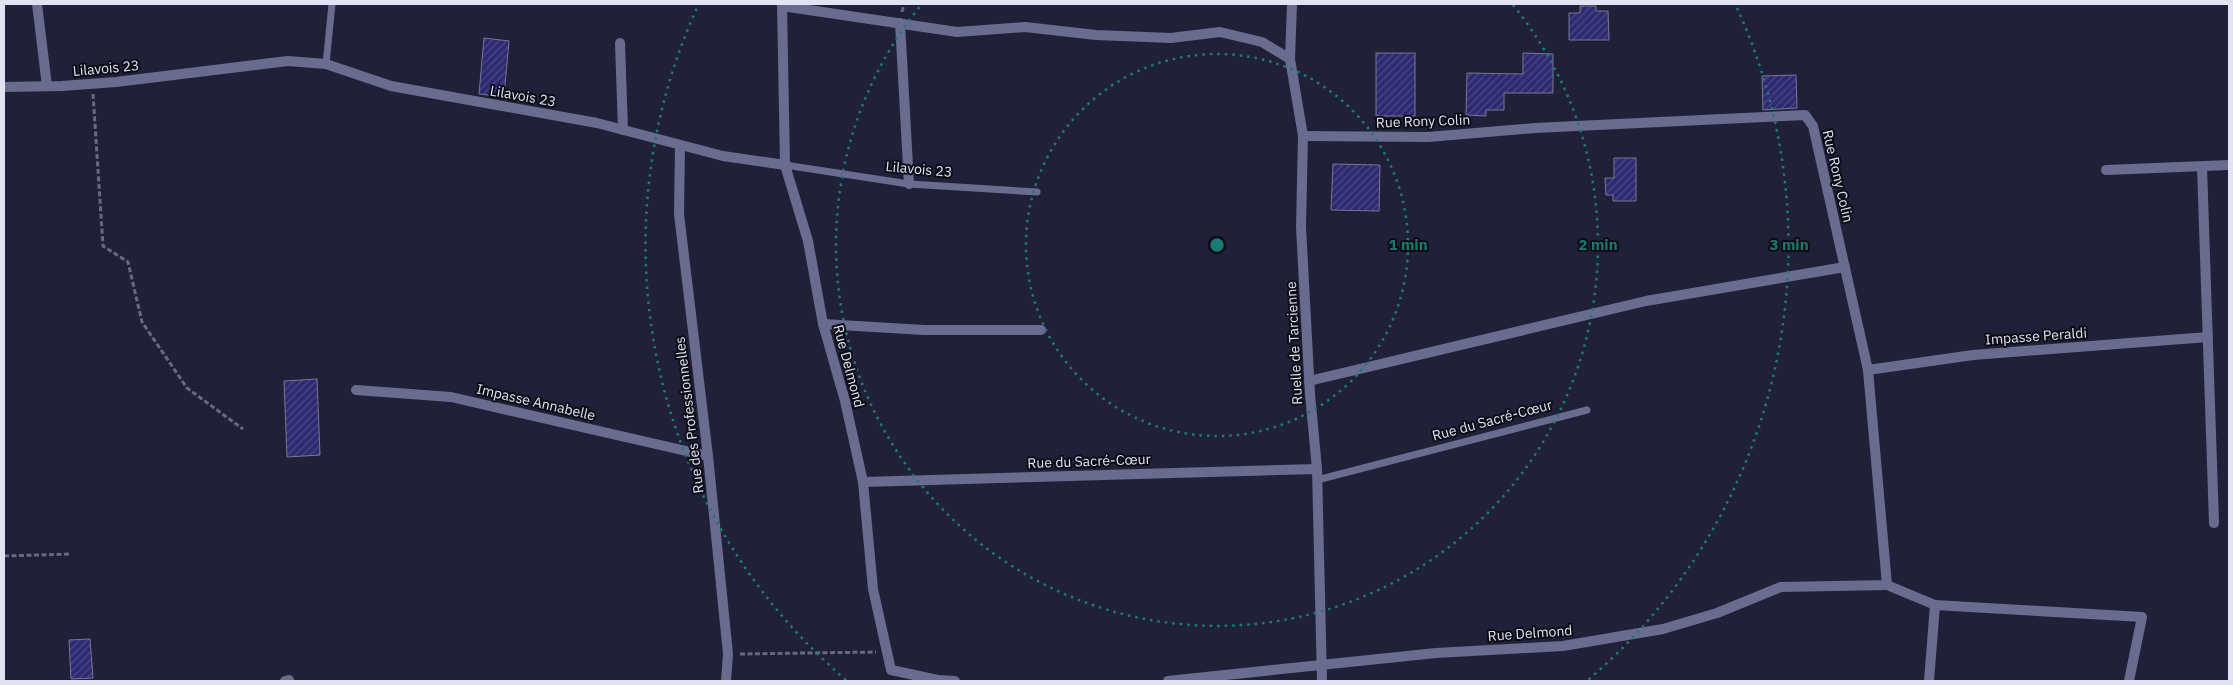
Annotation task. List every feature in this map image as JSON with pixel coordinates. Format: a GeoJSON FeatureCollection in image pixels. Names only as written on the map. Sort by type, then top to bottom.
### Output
{"type":"FeatureCollection","features":[{"type":"Feature","properties":{"kind":"street"},"geometry":{"type":"LineString","coordinates":[[37,4],[47,86]]}},
{"type":"Feature","properties":{"kind":"street","name":"Ruelle de Tarcienne"},"geometry":{"type":"LineString","coordinates":[[1292,4],[1290,59],[1303,136],[1301,227],[1309,381],[1317,469],[1322,681]]}},
{"type":"Feature","properties":{"kind":"street"},"geometry":{"type":"LineString","coordinates":[[782,5],[957,32],[1025,27],[1096,35],[1171,38],[1220,32],[1262,42],[1290,59]]}},
{"type":"Feature","properties":{"kind":"street","name":"Rue Delmond"},"geometry":{"type":"LineString","coordinates":[[782,5],[785,165],[808,242],[823,324],[845,401],[863,482],[873,589],[886,652],[891,670],[938,680],[955,681]]}},
{"type":"Feature","properties":{"kind":"street"},"geometry":{"type":"LineString","coordinates":[[900,22],[909,184]]}},
{"type":"Feature","properties":{"kind":"street"},"geometry":{"type":"LineString","coordinates":[[620,43],[623,130]]}},
{"type":"Feature","properties":{"kind":"street","name":"Lilavois 23"},"geometry":{"type":"LineString","coordinates":[[4,87],[92,84],[288,61],[326,64],[391,86],[597,123],[723,156],[785,165]]}},
{"type":"Feature","properties":{"kind":"street","name":"Rue Rony Colin"},"geometry":{"type":"LineString","coordinates":[[1303,136],[1428,136],[1535,128],[1805,115],[1813,126],[1868,370],[1887,585]]}},
{"type":"Feature","properties":{"kind":"street","name":"Rue des Professionnelles"},"geometry":{"type":"LineString","coordinates":[[680,145],[679,214],[708,456],[728,654],[726,681]]}},
{"type":"Feature","properties":{"kind":"street"},"geometry":{"type":"LineString","coordinates":[[2106,170],[2202,167],[2229,164]]}},
{"type":"Feature","properties":{"kind":"street"},"geometry":{"type":"LineString","coordinates":[[2202,167],[2214,523]]}},
{"type":"Feature","properties":{"kind":"street"},"geometry":{"type":"LineString","coordinates":[[1309,381],[1646,301],[1844,267]]}},
{"type":"Feature","properties":{"kind":"street"},"geometry":{"type":"LineString","coordinates":[[823,324],[924,330],[1041,330]]}},
{"type":"Feature","properties":{"kind":"street","name":"Impasse Peraldi"},"geometry":{"type":"LineString","coordinates":[[1868,370],[1973,355],[2208,337]]}},
{"type":"Feature","properties":{"kind":"street","name":"Impasse Annabelle"},"geometry":{"type":"LineString","coordinates":[[356,390],[450,397],[708,456]]}},
{"type":"Feature","properties":{"kind":"street","name":"Rue du Sacré-Cœur"},"geometry":{"type":"LineString","coordinates":[[863,482],[1317,469]]}},
{"type":"Feature","properties":{"kind":"street"},"geometry":{"type":"LineString","coordinates":[[1887,585],[1936,605],[2142,617],[2129,681]]}},
{"type":"Feature","properties":{"kind":"street","name":"Rue Delmond"},"geometry":{"type":"LineString","coordinates":[[1168,681],[1436,653],[1563,646],[1664,629],[1716,613],[1781,587],[1887,585]]}},
{"type":"Feature","properties":{"kind":"street"},"geometry":{"type":"LineString","coordinates":[[1929,681],[1936,605]]}},
{"type":"Feature","properties":{"kind":"lane"},"geometry":{"type":"LineString","coordinates":[[326,64],[332,4]]}},
{"type":"Feature","properties":{"kind":"lane","name":"Lilavois 23"},"geometry":{"type":"LineString","coordinates":[[785,165],[909,184],[1037,192]]}},
{"type":"Feature","properties":{"kind":"lane","name":"Rue du Sacré-Cœur"},"geometry":{"type":"LineString","coordinates":[[1317,480],[1587,410]]}},
{"type":"Feature","properties":{"kind":"path"},"geometry":{"type":"LineString","coordinates":[[92,84],[103,246],[128,262],[142,322],[187,388],[243,429]]}},
{"type":"Feature","properties":{"kind":"path"},"geometry":{"type":"LineString","coordinates":[[4,556],[71,554]]}},
{"type":"Feature","properties":{"kind":"path"},"geometry":{"type":"LineString","coordinates":[[728,654],[886,652]]}},
{"type":"Feature","properties":{"kind":"building"},"geometry":{"type":"Polygon","coordinates":[[[1580,6],[1596,6],[1596,11],[1608,11],[1609,40],[1569,40],[1569,13],[1580,13],[1580,6]]]}},
{"type":"Feature","properties":{"kind":"building"},"geometry":{"type":"Polygon","coordinates":[[[484,38],[509,41],[504,97],[479,94],[484,38]]]}},
{"type":"Feature","properties":{"kind":"building"},"geometry":{"type":"Polygon","coordinates":[[[1376,53],[1415,53],[1415,116],[1376,116],[1376,53]]]}},
{"type":"Feature","properties":{"kind":"building"},"geometry":{"type":"Polygon","coordinates":[[[1523,53],[1553,54],[1553,93],[1504,93],[1504,110],[1486,110],[1486,116],[1466,115],[1467,73],[1523,74],[1523,53]]]}},
{"type":"Feature","properties":{"kind":"building"},"geometry":{"type":"Polygon","coordinates":[[[1796,75],[1797,108],[1763,110],[1762,76],[1796,75]]]}},
{"type":"Feature","properties":{"kind":"building"},"geometry":{"type":"Polygon","coordinates":[[[1614,158],[1636,158],[1636,201],[1613,201],[1613,195],[1606,195],[1605,178],[1614,178],[1614,158]]]}},
{"type":"Feature","properties":{"kind":"building"},"geometry":{"type":"Polygon","coordinates":[[[1333,164],[1380,165],[1379,211],[1331,210],[1333,164]]]}},
{"type":"Feature","properties":{"kind":"building"},"geometry":{"type":"Polygon","coordinates":[[[317,379],[320,455],[287,457],[284,381],[317,379]]]}},
{"type":"Feature","properties":{"kind":"building"},"geometry":{"type":"Polygon","coordinates":[[[90,639],[93,678],[71,679],[69,640],[90,639]]]}}]}
